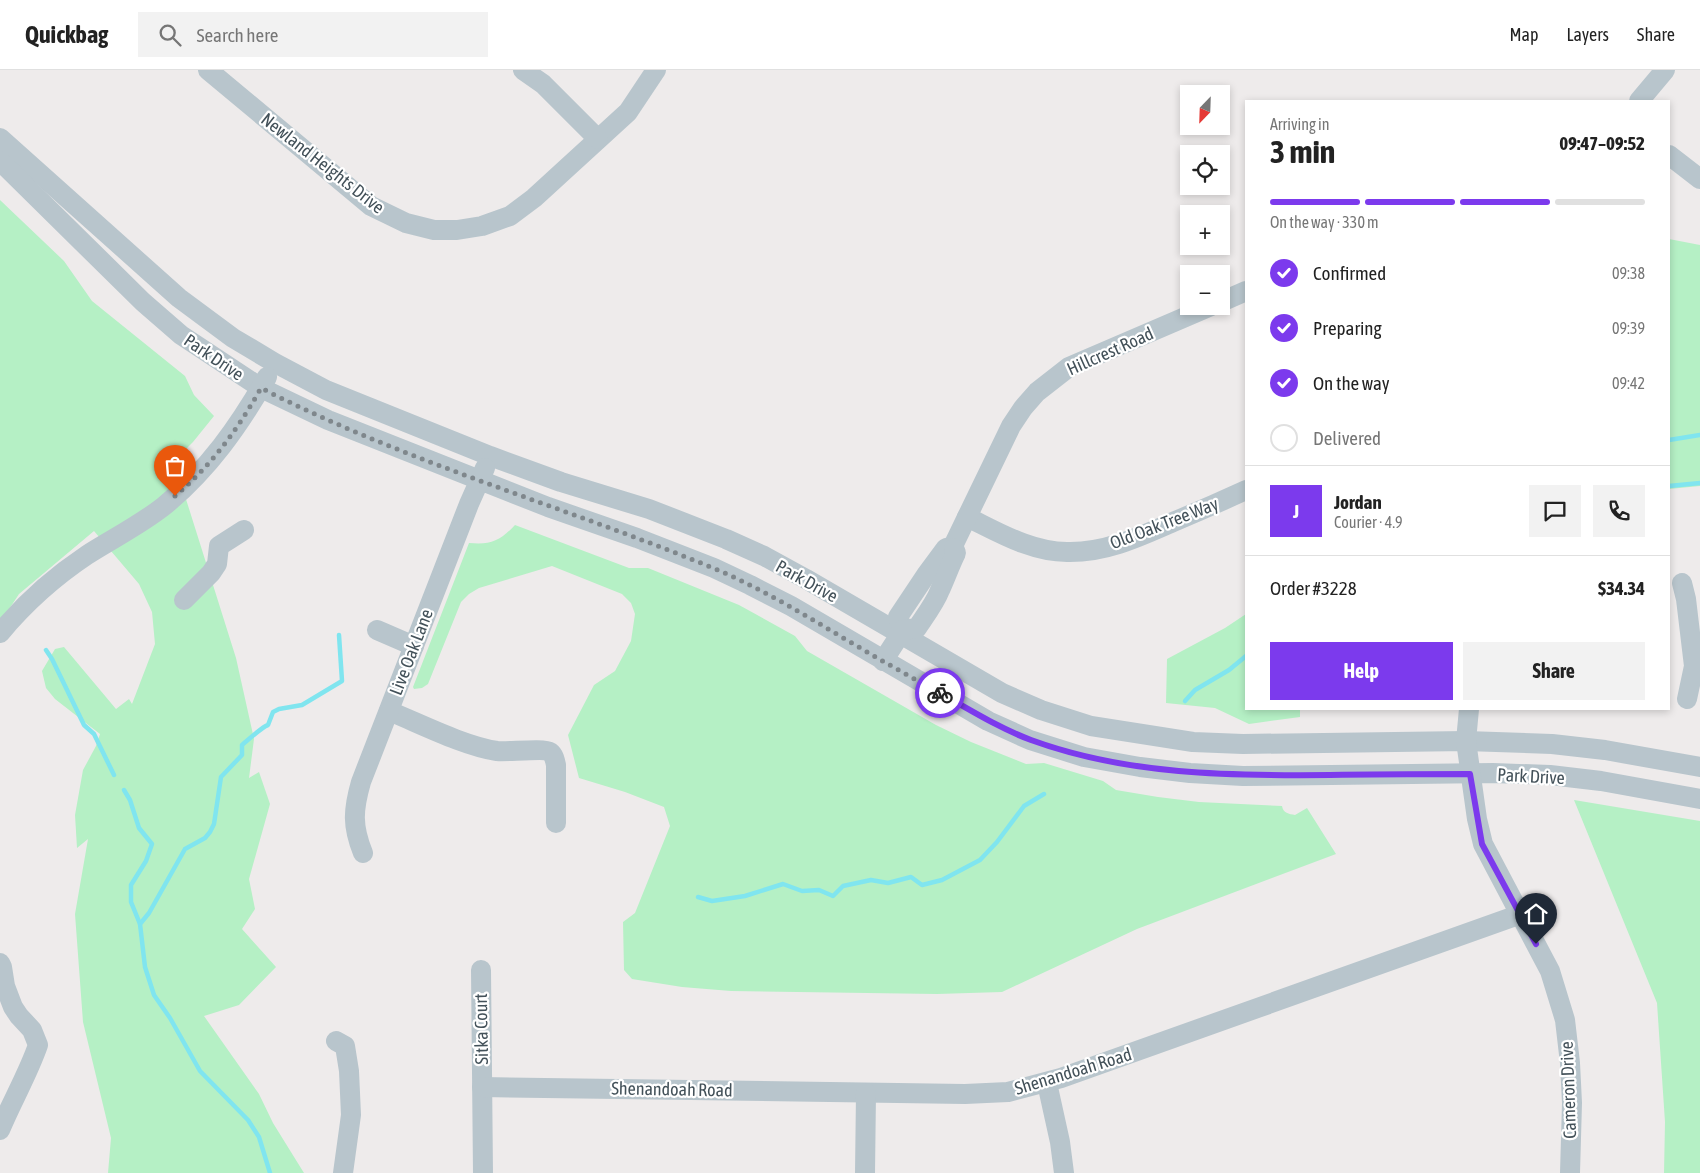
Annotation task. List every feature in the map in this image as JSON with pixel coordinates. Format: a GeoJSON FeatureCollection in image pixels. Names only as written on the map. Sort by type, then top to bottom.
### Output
{"type":"FeatureCollection","features":[{"type":"Feature","properties":{"kind":"street","name":"Newland Heights Drive"},"geometry":{"type":"LineString","coordinates":[[208,70],[371,206],[406,224],[434,230],[457,230],[482,226],[510,216],[534,198],[628,112],[656,70]]}},
{"type":"Feature","properties":{"kind":"street"},"geometry":{"type":"LineString","coordinates":[[523,70],[543,84],[598,139]]}},
{"type":"Feature","properties":{"kind":"street"},"geometry":{"type":"LineString","coordinates":[[1640,100],[1665,70]]}},
{"type":"Feature","properties":{"kind":"street","name":"Park Drive"},"geometry":{"type":"LineString","coordinates":[[0,138],[179,298],[233,338],[275,364],[326,390],[490,456],[561,482],[649,509],[764,556],[902,633],[1002,692],[1041,710],[1091,726],[1193,742],[1468,757],[1550,775],[1610,783],[1700,799]]}},
{"type":"Feature","properties":{"kind":"street"},"geometry":{"type":"LineString","coordinates":[[1670,156],[1700,179]]}},
{"type":"Feature","properties":{"kind":"street","name":"Park Drive"},"geometry":{"type":"LineString","coordinates":[[0,161],[143,302],[181,336],[261,388],[299,408],[328,420],[548,507],[637,538],[714,568],[791,606],[988,721],[1030,740],[1084,757],[1140,767],[1190,773],[1242,776],[1468,757],[1552,744],[1605,750],[1700,767]]}},
{"type":"Feature","properties":{"kind":"street"},"geometry":{"type":"LineString","coordinates":[[1230,298],[1245,291]]}},
{"type":"Feature","properties":{"kind":"street","name":"Hillcrest Road"},"geometry":{"type":"LineString","coordinates":[[902,633],[917,628],[940,591],[934,579],[948,567],[956,553],[953,546],[1011,426],[1037,392],[1069,367],[1190,315]]}},
{"type":"Feature","properties":{"kind":"street"},"geometry":{"type":"LineString","coordinates":[[0,634],[27,603],[63,572],[162,507],[187,486],[209,464],[232,434],[275,364]]}},
{"type":"Feature","properties":{"kind":"street","name":"Live Oak Lane"},"geometry":{"type":"LineString","coordinates":[[363,853],[354,821],[355,803],[361,782],[490,456]]}},
{"type":"Feature","properties":{"kind":"street","name":"Old Oak Tree Way"},"geometry":{"type":"LineString","coordinates":[[967,518],[1029,545],[1067,552],[1126,542],[1245,490]]}},
{"type":"Feature","properties":{"kind":"street"},"geometry":{"type":"LineString","coordinates":[[184,600],[211,573],[217,564],[219,546],[244,530]]}},
{"type":"Feature","properties":{"kind":"street"},"geometry":{"type":"LineString","coordinates":[[1684,583],[1694,666],[1687,699]]}},
{"type":"Feature","properties":{"kind":"street"},"geometry":{"type":"LineString","coordinates":[[377,630],[414,646]]}},
{"type":"Feature","properties":{"kind":"street"},"geometry":{"type":"LineString","coordinates":[[883,661],[902,633]]}},
{"type":"Feature","properties":{"kind":"street","name":"Cameron Drive"},"geometry":{"type":"LineString","coordinates":[[1469,710],[1468,757],[1482,844],[1550,971],[1565,1020],[1572,1103],[1570,1173]]}},
{"type":"Feature","properties":{"kind":"street"},"geometry":{"type":"LineString","coordinates":[[389,711],[481,747],[514,752],[548,751],[554,757],[556,765],[556,823]]}},
{"type":"Feature","properties":{"kind":"street","name":"Shenandoah Road"},"geometry":{"type":"LineString","coordinates":[[482,1087],[965,1094],[1008,1092],[1047,1083],[1521,914]]}},
{"type":"Feature","properties":{"kind":"street"},"geometry":{"type":"LineString","coordinates":[[0,963],[4,986],[4,1008],[19,1016],[32,1030],[38,1045],[32,1063],[13,1098],[0,1130]]}},
{"type":"Feature","properties":{"kind":"street","name":"Sitka Court"},"geometry":{"type":"LineString","coordinates":[[480,970],[483,1173]]}},
{"type":"Feature","properties":{"kind":"street"},"geometry":{"type":"LineString","coordinates":[[336,1041],[345,1046],[351,1093],[349,1136],[344,1173]]}},
{"type":"Feature","properties":{"kind":"street"},"geometry":{"type":"LineString","coordinates":[[1047,1083],[1060,1142],[1064,1173]]}},
{"type":"Feature","properties":{"kind":"street"},"geometry":{"type":"LineString","coordinates":[[865,1173],[866,1093]]}},
{"type":"Feature","properties":{"kind":"green space"},"geometry":{"type":"Polygon","coordinates":[[[0,200],[64,261],[92,301],[185,376],[194,395],[214,416],[193,442],[174,461],[236,658],[254,739],[249,778],[259,772],[270,804],[249,879],[255,909],[242,929],[276,967],[239,1005],[204,1016],[259,1094],[273,1123],[304,1173],[108,1173],[111,1138],[83,1022],[75,914],[88,839],[77,848],[75,815],[83,770],[96,746],[100,734],[55,699],[46,688],[42,671],[55,649],[64,647],[116,709],[129,699],[132,704],[155,644],[152,612],[139,584],[94,531],[19,594],[0,623],[0,200]]]}},
{"type":"Feature","properties":{"kind":"green space"},"geometry":{"type":"Polygon","coordinates":[[[1670,239],[1700,245],[1700,486],[1670,489],[1670,239]]]}},
{"type":"Feature","properties":{"kind":"green space"},"geometry":{"type":"Polygon","coordinates":[[[515,525],[629,568],[648,568],[739,605],[795,636],[807,651],[936,725],[971,742],[1026,764],[1044,763],[1103,781],[1116,790],[1158,797],[1199,802],[1282,806],[1285,812],[1295,815],[1307,808],[1336,854],[1137,929],[1002,992],[937,994],[731,991],[682,987],[632,979],[624,970],[623,922],[635,913],[670,826],[664,807],[625,792],[579,778],[568,735],[594,685],[615,671],[631,641],[635,614],[631,603],[622,594],[552,566],[479,588],[461,602],[428,684],[422,688],[414,689],[413,687],[469,543],[495,541],[505,535],[515,525]]]}},
{"type":"Feature","properties":{"kind":"green space"},"geometry":{"type":"Polygon","coordinates":[[[1245,615],[1245,710],[1300,710],[1300,717],[1249,724],[1215,708],[1166,703],[1167,659],[1225,628],[1245,615]]]}},
{"type":"Feature","properties":{"kind":"green space"},"geometry":{"type":"Polygon","coordinates":[[[1574,800],[1700,821],[1700,1173],[1664,1173],[1665,1122],[1657,1003],[1574,800]]]}},
{"type":"Feature","properties":{"kind":"waterway"},"geometry":{"type":"LineString","coordinates":[[1670,440],[1700,435]]}},
{"type":"Feature","properties":{"kind":"waterway"},"geometry":{"type":"LineString","coordinates":[[1670,486],[1700,483]]}},
{"type":"Feature","properties":{"kind":"waterway"},"geometry":{"type":"LineString","coordinates":[[270,1173],[259,1137],[248,1120],[200,1071],[170,1018],[154,995],[145,967],[140,924],[149,913],[185,849],[205,838],[210,832],[214,824],[221,777],[242,755],[242,745],[268,725],[273,712],[279,709],[302,705],[342,681],[339,635]]}},
{"type":"Feature","properties":{"kind":"waterway"},"geometry":{"type":"LineString","coordinates":[[46,650],[84,725],[94,734],[114,775]]}},
{"type":"Feature","properties":{"kind":"waterway"},"geometry":{"type":"LineString","coordinates":[[1185,701],[1195,690],[1229,670],[1245,657]]}},
{"type":"Feature","properties":{"kind":"waterway"},"geometry":{"type":"LineString","coordinates":[[124,790],[130,800],[139,828],[152,844],[146,861],[131,885],[131,902],[140,924]]}},
{"type":"Feature","properties":{"kind":"waterway"},"geometry":{"type":"LineString","coordinates":[[698,897],[712,901],[745,896],[783,884],[802,891],[819,890],[833,896],[843,886],[871,880],[888,883],[911,877],[922,885],[942,880],[980,860],[997,842],[1024,806],[1044,794]]}},
{"type":"Feature","properties":{"kind":"way so far"},"geometry":{"type":"LineString","coordinates":[[175,496],[209,464],[240,423],[261,388],[299,408],[436,463],[548,507],[637,538],[714,568],[791,606],[940,693]]}},
{"type":"Feature","properties":{"kind":"route"},"geometry":{"type":"LineString","coordinates":[[940,693],[988,721],[1030,740],[1084,757],[1140,767],[1190,773],[1242,776],[1470,774],[1482,844],[1536,944]]}}]}
